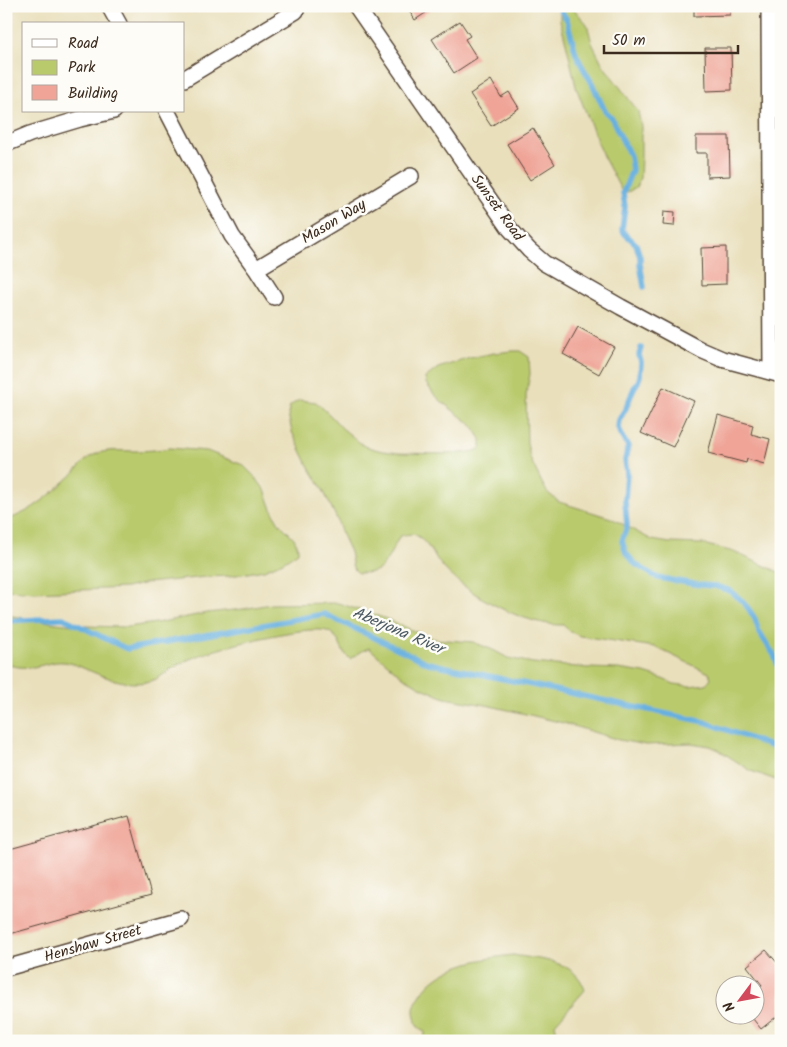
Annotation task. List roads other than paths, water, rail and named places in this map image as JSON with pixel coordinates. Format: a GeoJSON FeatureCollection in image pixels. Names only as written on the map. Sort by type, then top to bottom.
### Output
{"type":"FeatureCollection","features":[{"type":"Feature","properties":{"kind":"street"},"geometry":{"type":"LineString","coordinates":[[109,6],[117,22]]}},
{"type":"Feature","properties":{"kind":"street","name":"Sunset Road"},"geometry":{"type":"LineString","coordinates":[[356,6],[510,229],[529,250],[544,263],[573,280],[701,350],[722,359],[776,373]]}},
{"type":"Feature","properties":{"kind":"street"},"geometry":{"type":"LineString","coordinates":[[769,6],[776,373]]}},
{"type":"Feature","properties":{"kind":"street"},"geometry":{"type":"LineString","coordinates":[[185,78],[296,11]]}},
{"type":"Feature","properties":{"kind":"street"},"geometry":{"type":"LineString","coordinates":[[6,144],[80,118],[109,112]]}},
{"type":"Feature","properties":{"kind":"street"},"geometry":{"type":"LineString","coordinates":[[168,112],[232,236],[274,297]]}},
{"type":"Feature","properties":{"kind":"street","name":"Mason Way"},"geometry":{"type":"LineString","coordinates":[[256,269],[411,176]]}},
{"type":"Feature","properties":{"kind":"street","name":"Henshaw Street"},"geometry":{"type":"LineString","coordinates":[[6,968],[181,919]]}},
{"type":"Feature","properties":{"kind":"waterway"},"geometry":{"type":"LineString","coordinates":[[558,6],[567,20],[576,54],[630,156],[632,170],[623,193],[625,207],[622,229],[636,244],[640,257],[644,287]]}},
{"type":"Feature","properties":{"kind":"waterway"},"geometry":{"type":"LineString","coordinates":[[641,348],[639,355],[641,362],[640,376],[619,420],[618,427],[628,446],[625,460],[627,473],[625,500],[627,526],[622,541],[626,553],[635,564],[658,578],[715,586],[728,590],[739,598],[755,619],[759,632],[774,655],[781,673]]}},
{"type":"Feature","properties":{"kind":"waterway","name":"Aberjona River"},"geometry":{"type":"LineString","coordinates":[[6,621],[63,618],[127,649],[324,614],[428,663],[705,722],[781,750]]}}]}
